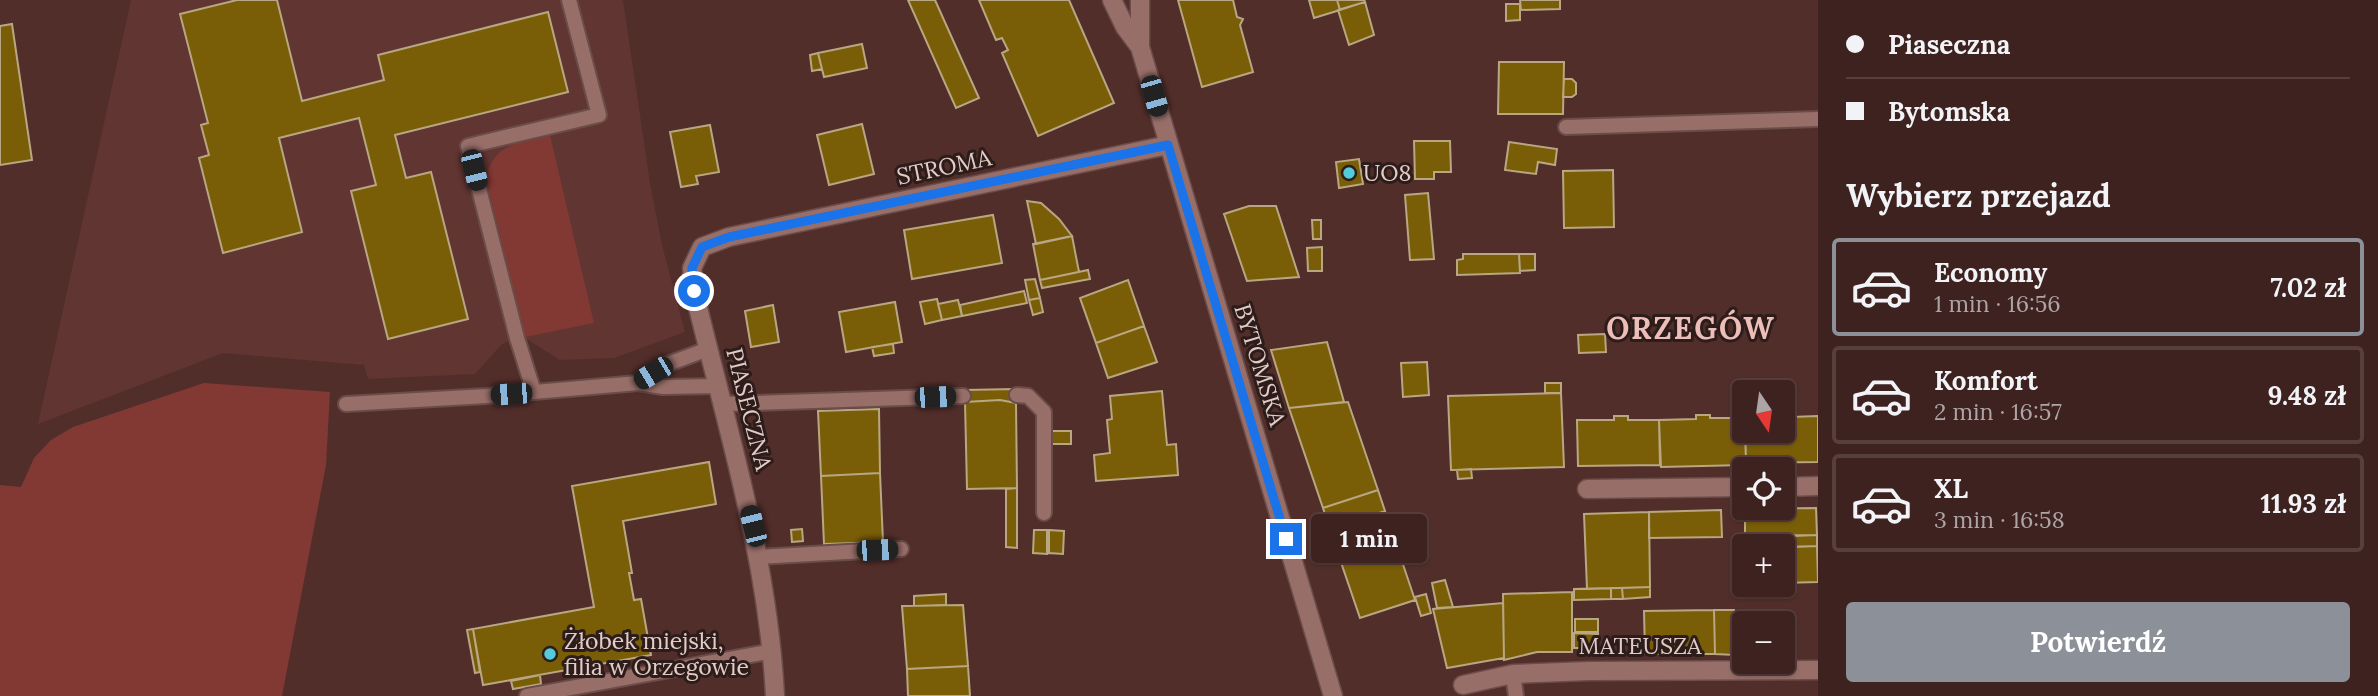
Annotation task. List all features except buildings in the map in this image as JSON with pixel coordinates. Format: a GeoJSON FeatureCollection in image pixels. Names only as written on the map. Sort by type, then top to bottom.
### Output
{"type":"FeatureCollection","features":[{"type":"Feature","properties":{"kind":"street","name":"BYTOMSKA"},"geometry":{"type":"LineString","coordinates":[[1112,0],[1125,27],[1140,47]]}},
{"type":"Feature","properties":{"kind":"street","name":"BYTOMSKA"},"geometry":{"type":"LineString","coordinates":[[1140,0],[1140,47],[1334,696]]}},
{"type":"Feature","properties":{"kind":"street","name":"STROMA"},"geometry":{"type":"LineString","coordinates":[[729,237],[1168,145]]}},
{"type":"Feature","properties":{"kind":"street","name":"PIASECZNA"},"geometry":{"type":"LineString","coordinates":[[729,237],[702,247],[692,268],[694,291],[753,526],[773,651],[775,696]]}},
{"type":"Feature","properties":{"kind":"street"},"geometry":{"type":"LineString","coordinates":[[1795,486],[1818,486]]}},
{"type":"Feature","properties":{"kind":"street"},"geometry":{"type":"LineString","coordinates":[[1587,489],[1732,487]]}},
{"type":"Feature","properties":{"kind":"street","name":"MATEUSZA"},"geometry":{"type":"LineString","coordinates":[[1463,685],[1513,674],[1818,670]]}},
{"type":"Feature","properties":{"kind":"lane"},"geometry":{"type":"LineString","coordinates":[[534,392],[517,338],[468,146],[598,115],[569,0]]}},
{"type":"Feature","properties":{"kind":"lane"},"geometry":{"type":"LineString","coordinates":[[1566,127],[1818,119]]}},
{"type":"Feature","properties":{"kind":"lane"},"geometry":{"type":"LineString","coordinates":[[638,383],[668,364],[708,349]]}},
{"type":"Feature","properties":{"kind":"lane"},"geometry":{"type":"LineString","coordinates":[[346,404],[638,383],[721,395],[963,396]]}},
{"type":"Feature","properties":{"kind":"lane"},"geometry":{"type":"LineString","coordinates":[[1017,395],[1028,396],[1044,411],[1044,513]]}},
{"type":"Feature","properties":{"kind":"lane"},"geometry":{"type":"LineString","coordinates":[[757,557],[901,549]]}},
{"type":"Feature","properties":{"kind":"lane"},"geometry":{"type":"LineString","coordinates":[[527,696],[773,651]]}},
{"type":"Feature","properties":{"kind":"lane"},"geometry":{"type":"LineString","coordinates":[[1513,674],[1516,696]]}},
{"type":"Feature","properties":{"kind":"shaded area"},"geometry":{"type":"Polygon","coordinates":[[[131,0],[623,0],[650,183],[662,245],[685,332],[614,358],[560,360],[525,338],[517,338],[502,344],[475,374],[368,379],[364,365],[223,353],[38,424],[131,0]]]}},
{"type":"Feature","properties":{"kind":"shaded area"},"geometry":{"type":"Polygon","coordinates":[[[550,135],[594,323],[525,337],[486,179],[489,167],[501,151],[518,143],[550,135]]]}},
{"type":"Feature","properties":{"kind":"shaded area"},"geometry":{"type":"Polygon","coordinates":[[[204,383],[330,392],[326,465],[282,696],[0,696],[0,485],[21,487],[34,458],[51,440],[73,427],[204,383]]]}},
{"type":"Feature","properties":{"kind":"place","name":"UO8"},"geometry":{"type":"Point","coordinates":[1349,173]}},
{"type":"Feature","properties":{"kind":"place","name":"Żłobek miejski, filia w Orzegowie"},"geometry":{"type":"Point","coordinates":[550,654]}},
{"type":"Feature","properties":{"kind":"district","name":"ORZEGÓW"},"geometry":{"type":"Point","coordinates":[1691,329]}},
{"type":"Feature","properties":{"kind":"route"},"geometry":{"type":"LineString","coordinates":[[694,291],[692,268],[702,247],[729,237],[1168,145],[1286,539]]}}]}
